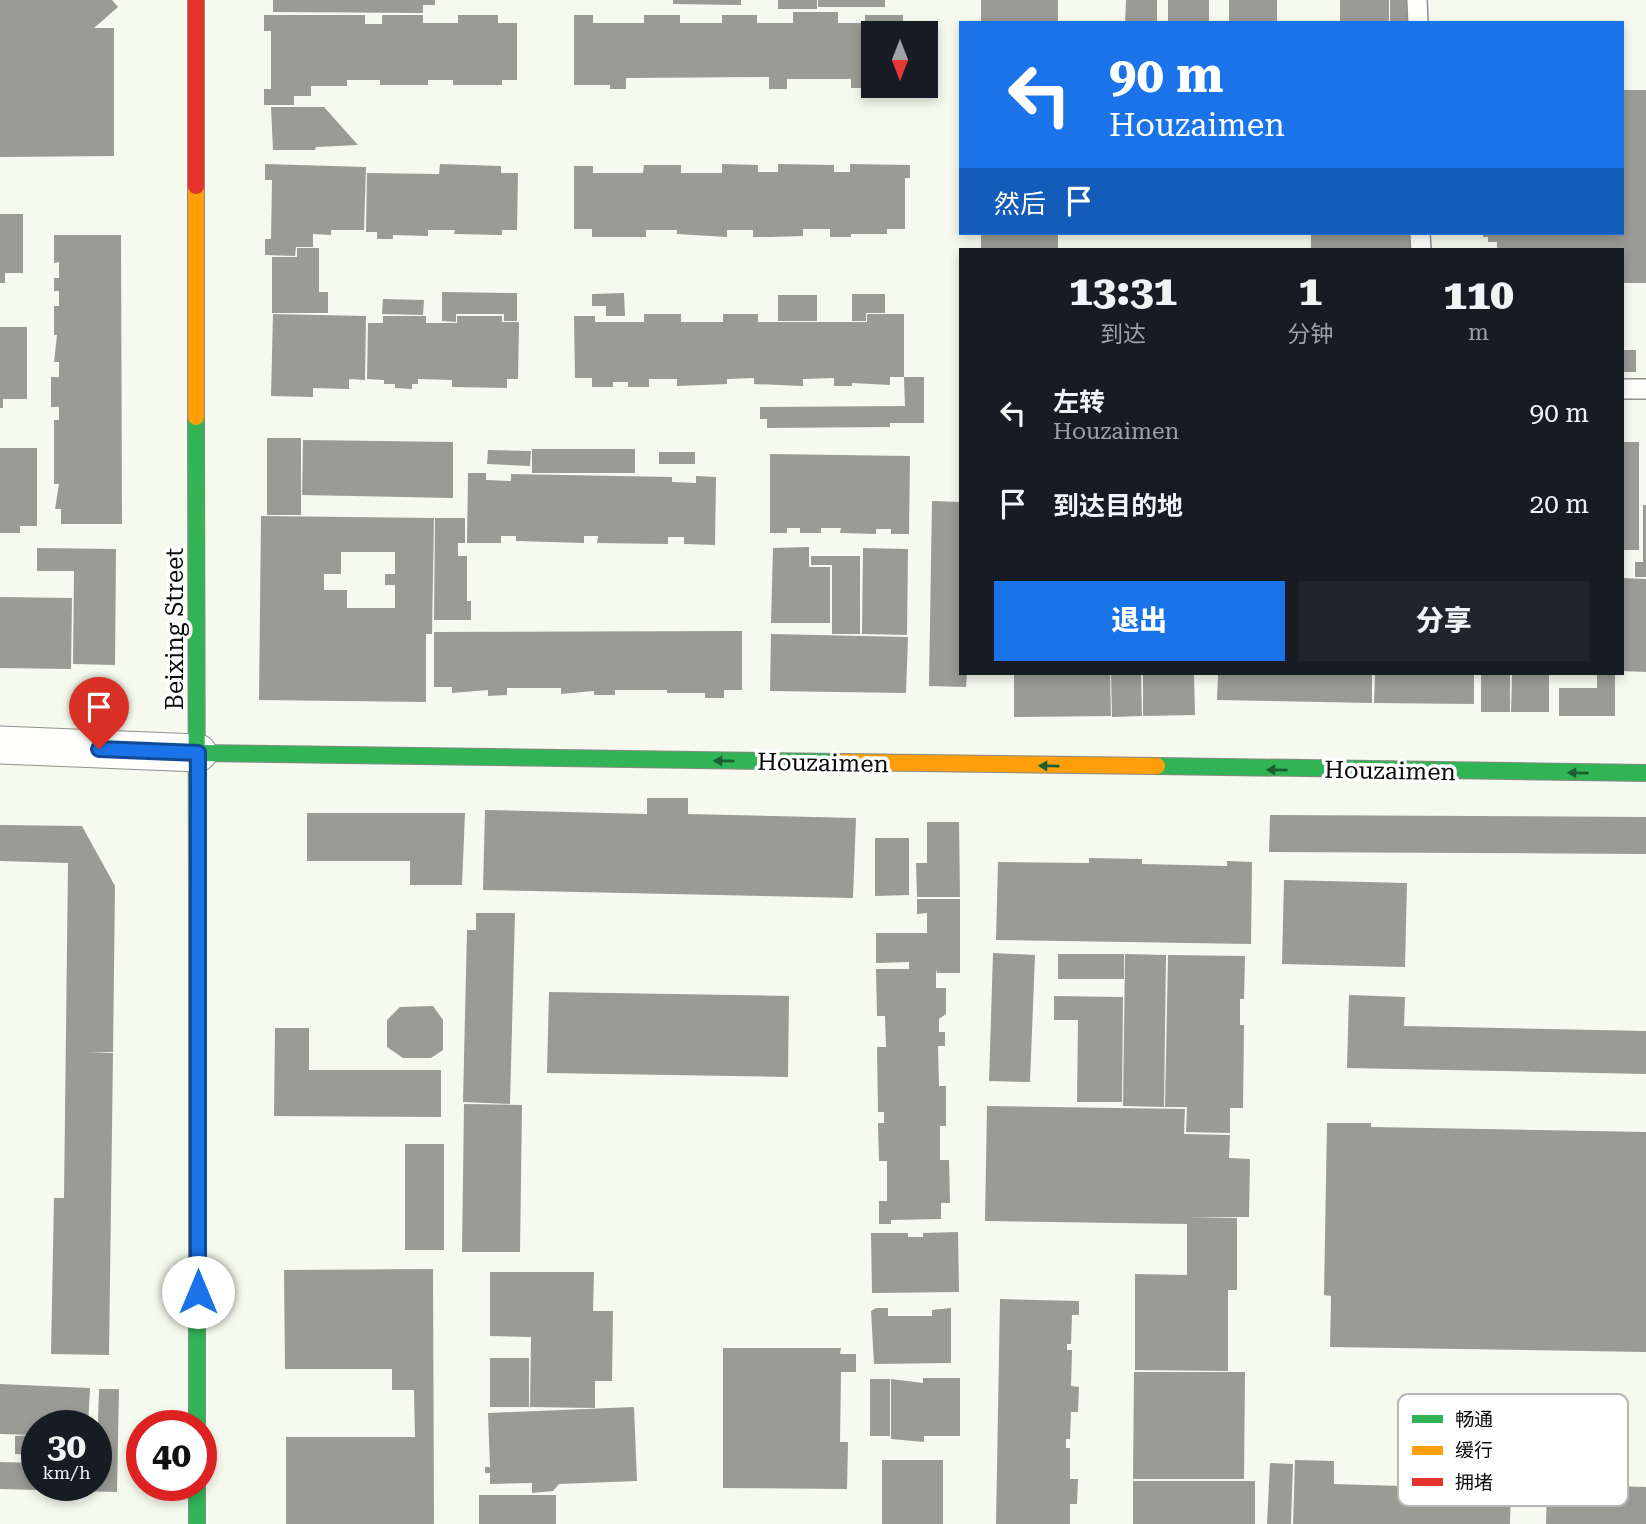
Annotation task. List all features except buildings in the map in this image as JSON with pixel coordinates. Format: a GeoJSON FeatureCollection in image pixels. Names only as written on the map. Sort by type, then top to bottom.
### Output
{"type":"FeatureCollection","features":[{"type":"Feature","properties":{"kind":"street","name":"Beixing Street"},"geometry":{"type":"LineString","coordinates":[[196,0],[197,1410]]}},
{"type":"Feature","properties":{"kind":"street","name":"Houzaimen"},"geometry":{"type":"LineString","coordinates":[[0,745],[198,753],[1646,774]]}},
{"type":"Feature","properties":{"kind":"street"},"geometry":{"type":"LineString","coordinates":[[197,1501],[197,1524]]}},
{"type":"Feature","properties":{"kind":"lane"},"geometry":{"type":"LineString","coordinates":[[1417,0],[1418,21]]}},
{"type":"Feature","properties":{"kind":"lane"},"geometry":{"type":"LineString","coordinates":[[1624,389],[1646,389]]}},
{"type":"Feature","properties":{"kind":"traffic: fast"},"geometry":{"type":"LineString","coordinates":[[196,417],[197,895]]}},
{"type":"Feature","properties":{"kind":"traffic: fast"},"geometry":{"type":"LineString","coordinates":[[198,753],[841,762]]}},
{"type":"Feature","properties":{"kind":"traffic: fast"},"geometry":{"type":"LineString","coordinates":[[1157,766],[1646,773]]}},
{"type":"Feature","properties":{"kind":"traffic: fast"},"geometry":{"type":"LineString","coordinates":[[197,1310],[197,1410]]}},
{"type":"Feature","properties":{"kind":"traffic: fast"},"geometry":{"type":"LineString","coordinates":[[197,1501],[197,1524]]}},
{"type":"Feature","properties":{"kind":"traffic: slow"},"geometry":{"type":"LineString","coordinates":[[196,186],[196,417]]}},
{"type":"Feature","properties":{"kind":"traffic: slow"},"geometry":{"type":"LineString","coordinates":[[841,762],[1157,766]]}},
{"type":"Feature","properties":{"kind":"traffic: slow"},"geometry":{"type":"LineString","coordinates":[[197,895],[197,1310]]}},
{"type":"Feature","properties":{"kind":"traffic: jam"},"geometry":{"type":"LineString","coordinates":[[196,0],[196,186]]}},
{"type":"Feature","properties":{"kind":"route"},"geometry":{"type":"LineString","coordinates":[[99,749],[198,753],[198,1292]]}}]}
